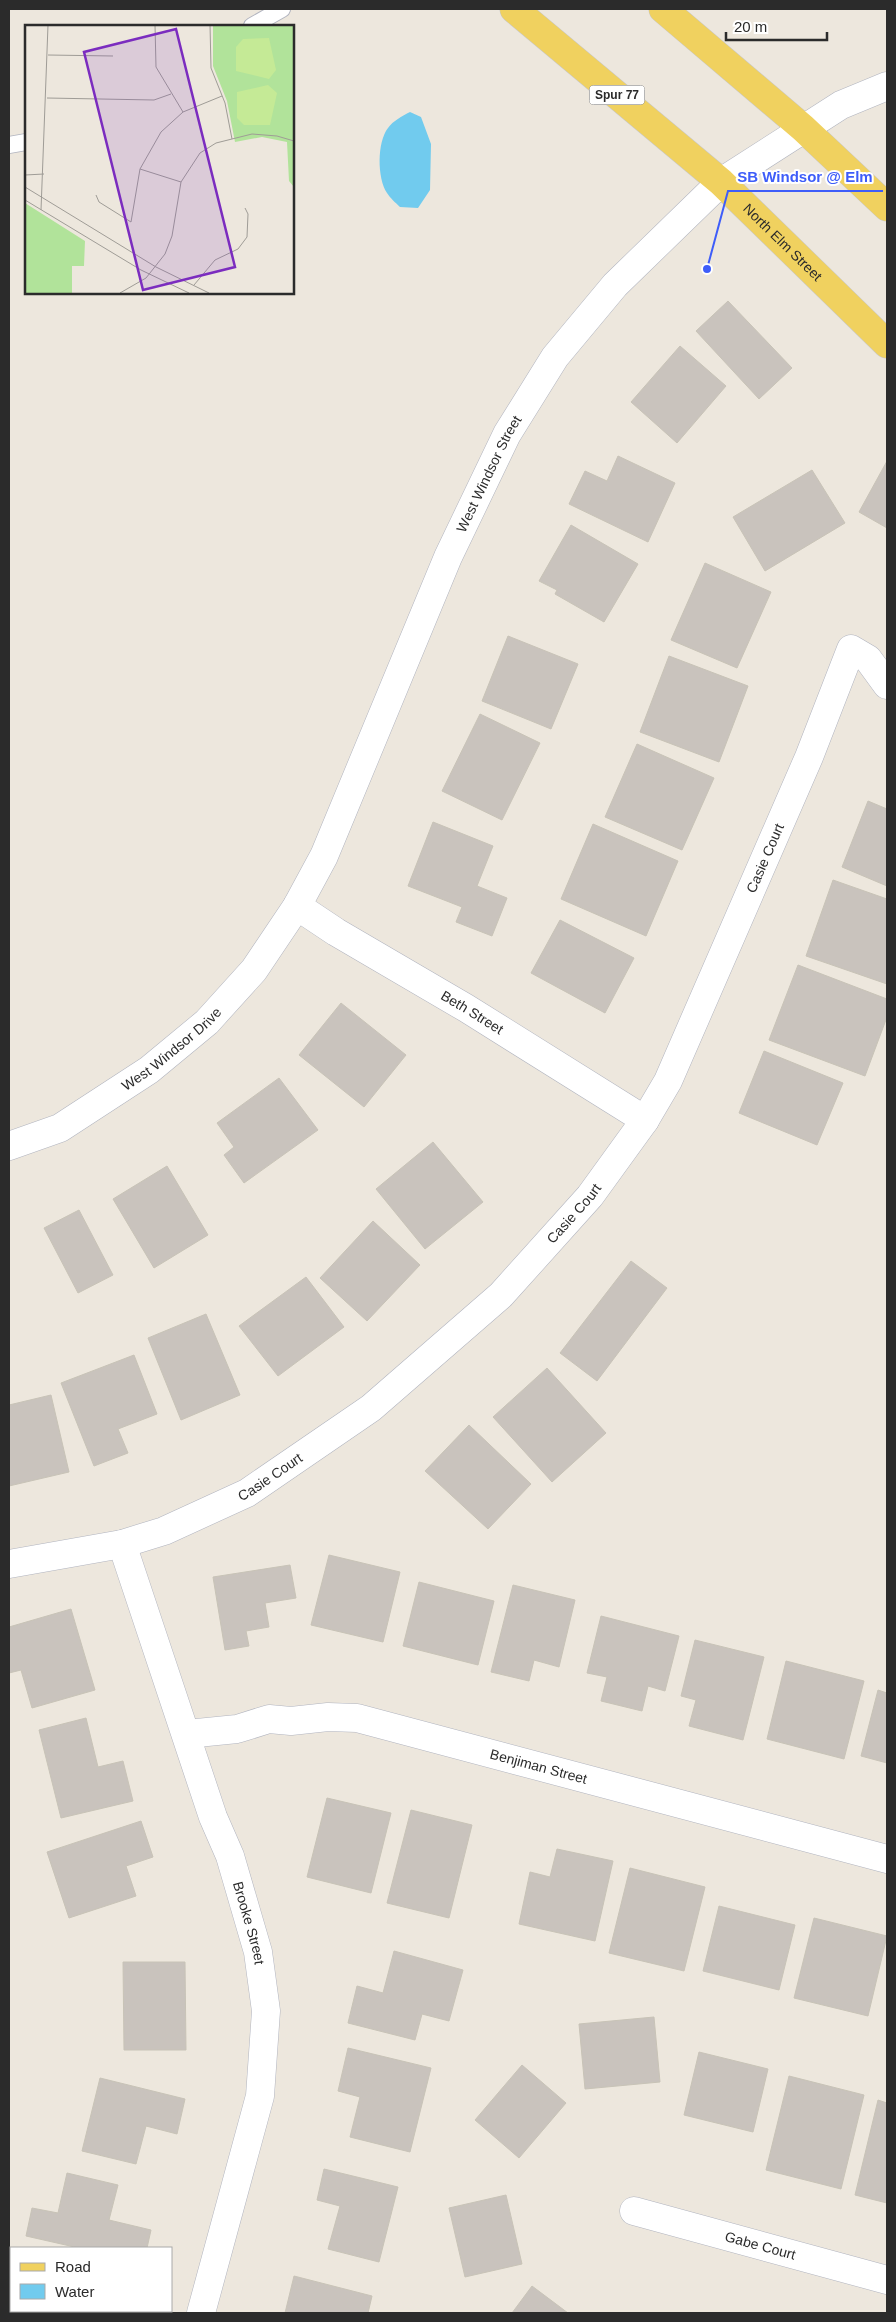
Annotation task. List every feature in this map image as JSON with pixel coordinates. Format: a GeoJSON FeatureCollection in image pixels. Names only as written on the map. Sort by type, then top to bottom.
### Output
{"type":"FeatureCollection","features":[{"type":"Feature","properties":{"kind":"main road","name":"North Elm Street"},"geometry":{"type":"LineString","coordinates":[[514,9],[721,182],[887,344]]}},
{"type":"Feature","properties":{"kind":"main road"},"geometry":{"type":"LineString","coordinates":[[663,9],[803,128],[887,207]]}},
{"type":"Feature","properties":{"kind":"street"},"geometry":{"type":"LineString","coordinates":[[803,128],[841,105],[887,86]]}},
{"type":"Feature","properties":{"kind":"street","name":"West Windsor Street"},"geometry":{"type":"LineString","coordinates":[[297,906],[324,856],[448,557],[507,434],[555,357],[615,285],[721,182],[803,128]]}},
{"type":"Feature","properties":{"kind":"street","name":"Casie Court"},"geometry":{"type":"LineString","coordinates":[[9,1564],[122,1544],[164,1531],[247,1493],[371,1408],[501,1295],[590,1196],[645,1120],[672,1072],[809,756],[851,649],[868,658],[887,685]]}},
{"type":"Feature","properties":{"kind":"street","name":"Beth Street"},"geometry":{"type":"LineString","coordinates":[[297,906],[336,932],[466,1008],[645,1120]]}},
{"type":"Feature","properties":{"kind":"street","name":"West Windsor Drive"},"geometry":{"type":"LineString","coordinates":[[9,1146],[60,1128],[149,1070],[207,1022],[254,970],[297,906]]}},
{"type":"Feature","properties":{"kind":"street","name":"Brooke Street"},"geometry":{"type":"LineString","coordinates":[[122,1544],[187,1734],[213,1817],[230,1856],[255,1942],[266,2011],[260,2096],[201,2313]]}},
{"type":"Feature","properties":{"kind":"street","name":"Benjiman Street"},"geometry":{"type":"LineString","coordinates":[[187,1734],[237,1729],[269,1719],[357,1718],[887,1858]]}},
{"type":"Feature","properties":{"kind":"street","name":"Gabe Court"},"geometry":{"type":"LineString","coordinates":[[634,2211],[887,2280]]}},
{"type":"Feature","properties":{"kind":"lane"},"geometry":{"type":"LineString","coordinates":[[254,25],[282,9]]}},
{"type":"Feature","properties":{"kind":"lane"},"geometry":{"type":"LineString","coordinates":[[9,145],[25,142]]}},
{"type":"Feature","properties":{"kind":"water"},"geometry":{"type":"Polygon","coordinates":[[[410,112],[421,117],[431,144],[430,190],[418,208],[400,207],[388,195],[380,170],[380,151],[384,134],[392,123],[410,112]]]}},
{"type":"Feature","properties":{"kind":"building"},"geometry":{"type":"Polygon","coordinates":[[[728,301],[792,368],[759,399],[696,331],[728,301]]]}},
{"type":"Feature","properties":{"kind":"building"},"geometry":{"type":"Polygon","coordinates":[[[680,346],[726,386],[677,443],[631,402],[680,346]]]}},
{"type":"Feature","properties":{"kind":"building"},"geometry":{"type":"Polygon","coordinates":[[[618,456],[675,483],[648,542],[569,504],[585,471],[607,481],[618,456]]]}},
{"type":"Feature","properties":{"kind":"building"},"geometry":{"type":"Polygon","coordinates":[[[887,461],[887,528],[859,512],[887,461]]]}},
{"type":"Feature","properties":{"kind":"building"},"geometry":{"type":"Polygon","coordinates":[[[812,470],[845,523],[765,571],[733,517],[812,470]]]}},
{"type":"Feature","properties":{"kind":"building"},"geometry":{"type":"Polygon","coordinates":[[[571,525],[638,564],[604,622],[555,594],[557,590],[539,581],[571,525]]]}},
{"type":"Feature","properties":{"kind":"building"},"geometry":{"type":"Polygon","coordinates":[[[705,563],[771,592],[737,668],[671,640],[705,563]]]}},
{"type":"Feature","properties":{"kind":"building"},"geometry":{"type":"Polygon","coordinates":[[[508,636],[578,664],[551,729],[482,701],[508,636]]]}},
{"type":"Feature","properties":{"kind":"building"},"geometry":{"type":"Polygon","coordinates":[[[669,656],[748,686],[719,762],[640,732],[669,656]]]}},
{"type":"Feature","properties":{"kind":"building"},"geometry":{"type":"Polygon","coordinates":[[[480,714],[540,743],[502,820],[442,791],[480,714]]]}},
{"type":"Feature","properties":{"kind":"building"},"geometry":{"type":"Polygon","coordinates":[[[637,744],[714,778],[682,850],[605,817],[637,744]]]}},
{"type":"Feature","properties":{"kind":"building"},"geometry":{"type":"Polygon","coordinates":[[[868,801],[887,809],[887,886],[842,867],[868,801]]]}},
{"type":"Feature","properties":{"kind":"building"},"geometry":{"type":"Polygon","coordinates":[[[433,822],[493,846],[477,886],[507,898],[492,936],[456,922],[462,907],[408,886],[433,822]]]}},
{"type":"Feature","properties":{"kind":"building"},"geometry":{"type":"Polygon","coordinates":[[[593,824],[678,861],[646,936],[561,899],[593,824]]]}},
{"type":"Feature","properties":{"kind":"building"},"geometry":{"type":"Polygon","coordinates":[[[833,880],[887,899],[887,984],[806,956],[833,880]]]}},
{"type":"Feature","properties":{"kind":"building"},"geometry":{"type":"Polygon","coordinates":[[[560,920],[634,958],[605,1013],[531,973],[560,920]]]}},
{"type":"Feature","properties":{"kind":"building"},"geometry":{"type":"Polygon","coordinates":[[[798,965],[887,999],[887,1017],[865,1076],[769,1040],[798,965]]]}},
{"type":"Feature","properties":{"kind":"building"},"geometry":{"type":"Polygon","coordinates":[[[341,1003],[406,1055],[364,1107],[299,1055],[341,1003]]]}},
{"type":"Feature","properties":{"kind":"building"},"geometry":{"type":"Polygon","coordinates":[[[764,1051],[843,1083],[817,1145],[739,1113],[764,1051]]]}},
{"type":"Feature","properties":{"kind":"building"},"geometry":{"type":"Polygon","coordinates":[[[279,1078],[318,1130],[244,1183],[224,1155],[234,1147],[217,1123],[279,1078]]]}},
{"type":"Feature","properties":{"kind":"building"},"geometry":{"type":"Polygon","coordinates":[[[433,1142],[483,1202],[425,1249],[376,1189],[433,1142]]]}},
{"type":"Feature","properties":{"kind":"building"},"geometry":{"type":"Polygon","coordinates":[[[167,1166],[208,1235],[154,1268],[113,1199],[167,1166]]]}},
{"type":"Feature","properties":{"kind":"building"},"geometry":{"type":"Polygon","coordinates":[[[79,1210],[113,1275],[78,1293],[44,1228],[79,1210]]]}},
{"type":"Feature","properties":{"kind":"building"},"geometry":{"type":"Polygon","coordinates":[[[373,1221],[420,1265],[367,1321],[320,1278],[373,1221]]]}},
{"type":"Feature","properties":{"kind":"building"},"geometry":{"type":"Polygon","coordinates":[[[631,1261],[667,1288],[597,1381],[560,1353],[631,1261]]]}},
{"type":"Feature","properties":{"kind":"building"},"geometry":{"type":"Polygon","coordinates":[[[306,1277],[344,1327],[278,1376],[239,1326],[306,1277]]]}},
{"type":"Feature","properties":{"kind":"building"},"geometry":{"type":"Polygon","coordinates":[[[206,1314],[240,1395],[181,1420],[148,1338],[206,1314]]]}},
{"type":"Feature","properties":{"kind":"building"},"geometry":{"type":"Polygon","coordinates":[[[134,1355],[157,1414],[118,1429],[128,1453],[94,1466],[61,1383],[134,1355]]]}},
{"type":"Feature","properties":{"kind":"building"},"geometry":{"type":"Polygon","coordinates":[[[547,1368],[606,1433],[552,1482],[493,1417],[547,1368]]]}},
{"type":"Feature","properties":{"kind":"building"},"geometry":{"type":"Polygon","coordinates":[[[51,1395],[69,1472],[9,1486],[9,1405],[51,1395]]]}},
{"type":"Feature","properties":{"kind":"building"},"geometry":{"type":"Polygon","coordinates":[[[469,1425],[531,1484],[488,1529],[425,1471],[469,1425]]]}},
{"type":"Feature","properties":{"kind":"building"},"geometry":{"type":"Polygon","coordinates":[[[329,1555],[400,1572],[383,1642],[311,1625],[329,1555]]]}},
{"type":"Feature","properties":{"kind":"building"},"geometry":{"type":"Polygon","coordinates":[[[290,1565],[296,1598],[265,1603],[269,1627],[246,1631],[249,1646],[225,1650],[213,1577],[290,1565]]]}},
{"type":"Feature","properties":{"kind":"building"},"geometry":{"type":"Polygon","coordinates":[[[419,1582],[494,1601],[478,1665],[403,1646],[419,1582]]]}},
{"type":"Feature","properties":{"kind":"building"},"geometry":{"type":"Polygon","coordinates":[[[513,1585],[575,1600],[559,1667],[534,1660],[529,1681],[491,1672],[513,1585]]]}},
{"type":"Feature","properties":{"kind":"building"},"geometry":{"type":"Polygon","coordinates":[[[71,1609],[95,1690],[32,1708],[21,1670],[9,1673],[9,1627],[71,1609]]]}},
{"type":"Feature","properties":{"kind":"building"},"geometry":{"type":"Polygon","coordinates":[[[601,1616],[679,1636],[665,1691],[648,1686],[642,1711],[601,1701],[607,1677],[587,1673],[601,1616]]]}},
{"type":"Feature","properties":{"kind":"building"},"geometry":{"type":"Polygon","coordinates":[[[695,1640],[764,1657],[743,1740],[689,1726],[696,1700],[681,1696],[695,1640]]]}},
{"type":"Feature","properties":{"kind":"building"},"geometry":{"type":"Polygon","coordinates":[[[786,1661],[864,1681],[844,1759],[767,1739],[786,1661]]]}},
{"type":"Feature","properties":{"kind":"building"},"geometry":{"type":"Polygon","coordinates":[[[878,1690],[887,1693],[887,1763],[861,1756],[878,1690]]]}},
{"type":"Feature","properties":{"kind":"building"},"geometry":{"type":"Polygon","coordinates":[[[86,1718],[98,1767],[123,1761],[133,1801],[61,1818],[39,1730],[86,1718]]]}},
{"type":"Feature","properties":{"kind":"building"},"geometry":{"type":"Polygon","coordinates":[[[327,1798],[391,1813],[371,1893],[307,1877],[327,1798]]]}},
{"type":"Feature","properties":{"kind":"building"},"geometry":{"type":"Polygon","coordinates":[[[411,1810],[472,1825],[449,1918],[387,1903],[411,1810]]]}},
{"type":"Feature","properties":{"kind":"building"},"geometry":{"type":"Polygon","coordinates":[[[141,1821],[153,1857],[126,1866],[136,1896],[69,1918],[47,1852],[141,1821]]]}},
{"type":"Feature","properties":{"kind":"building"},"geometry":{"type":"Polygon","coordinates":[[[557,1849],[613,1861],[595,1941],[519,1924],[530,1872],[550,1877],[557,1849]]]}},
{"type":"Feature","properties":{"kind":"building"},"geometry":{"type":"Polygon","coordinates":[[[630,1868],[705,1887],[684,1971],[609,1953],[630,1868]]]}},
{"type":"Feature","properties":{"kind":"building"},"geometry":{"type":"Polygon","coordinates":[[[719,1906],[795,1925],[779,1990],[703,1971],[719,1906]]]}},
{"type":"Feature","properties":{"kind":"building"},"geometry":{"type":"Polygon","coordinates":[[[814,1918],[887,1936],[868,2016],[794,1998],[814,1918]]]}},
{"type":"Feature","properties":{"kind":"building"},"geometry":{"type":"Polygon","coordinates":[[[394,1951],[463,1970],[449,2021],[422,2014],[415,2040],[348,2023],[357,1986],[383,1993],[394,1951]]]}},
{"type":"Feature","properties":{"kind":"building"},"geometry":{"type":"Polygon","coordinates":[[[123,1962],[185,1962],[186,2050],[124,2050],[123,1962]]]}},
{"type":"Feature","properties":{"kind":"building"},"geometry":{"type":"Polygon","coordinates":[[[654,2017],[660,2082],[585,2089],[579,2024],[654,2017]]]}},
{"type":"Feature","properties":{"kind":"building"},"geometry":{"type":"Polygon","coordinates":[[[348,2048],[431,2068],[410,2152],[350,2137],[360,2097],[338,2091],[348,2048]]]}},
{"type":"Feature","properties":{"kind":"building"},"geometry":{"type":"Polygon","coordinates":[[[699,2052],[768,2069],[753,2132],[684,2115],[699,2052]]]}},
{"type":"Feature","properties":{"kind":"building"},"geometry":{"type":"Polygon","coordinates":[[[522,2065],[566,2103],[519,2158],[475,2120],[522,2065]]]}},
{"type":"Feature","properties":{"kind":"building"},"geometry":{"type":"Polygon","coordinates":[[[789,2076],[864,2095],[841,2189],[766,2170],[789,2076]]]}},
{"type":"Feature","properties":{"kind":"building"},"geometry":{"type":"Polygon","coordinates":[[[100,2078],[185,2099],[177,2134],[146,2126],[136,2164],[82,2151],[100,2078]]]}},
{"type":"Feature","properties":{"kind":"building"},"geometry":{"type":"Polygon","coordinates":[[[878,2100],[887,2103],[887,2203],[855,2195],[878,2100]]]}},
{"type":"Feature","properties":{"kind":"building"},"geometry":{"type":"Polygon","coordinates":[[[324,2169],[398,2187],[379,2262],[328,2249],[340,2206],[317,2200],[324,2169]]]}},
{"type":"Feature","properties":{"kind":"building"},"geometry":{"type":"Polygon","coordinates":[[[67,2173],[118,2185],[109,2220],[151,2230],[147,2247],[75,2247],[26,2236],[32,2208],[58,2213],[67,2173]]]}},
{"type":"Feature","properties":{"kind":"building"},"geometry":{"type":"Polygon","coordinates":[[[506,2195],[522,2264],[465,2277],[449,2208],[506,2195]]]}},
{"type":"Feature","properties":{"kind":"building"},"geometry":{"type":"Polygon","coordinates":[[[294,2276],[372,2296],[368,2313],[285,2313],[294,2276]]]}},
{"type":"Feature","properties":{"kind":"building"},"geometry":{"type":"Polygon","coordinates":[[[532,2286],[568,2313],[512,2313],[532,2286]]]}},
{"type":"Feature","properties":{"kind":"building"},"geometry":{"type":"Polygon","coordinates":[[[104,2312],[144,2312],[144,2313],[104,2312]]]}},
{"type":"Feature","properties":{"kind":"place","name":"SB Windsor @ Elm"},"geometry":{"type":"Point","coordinates":[707,269]}}]}
